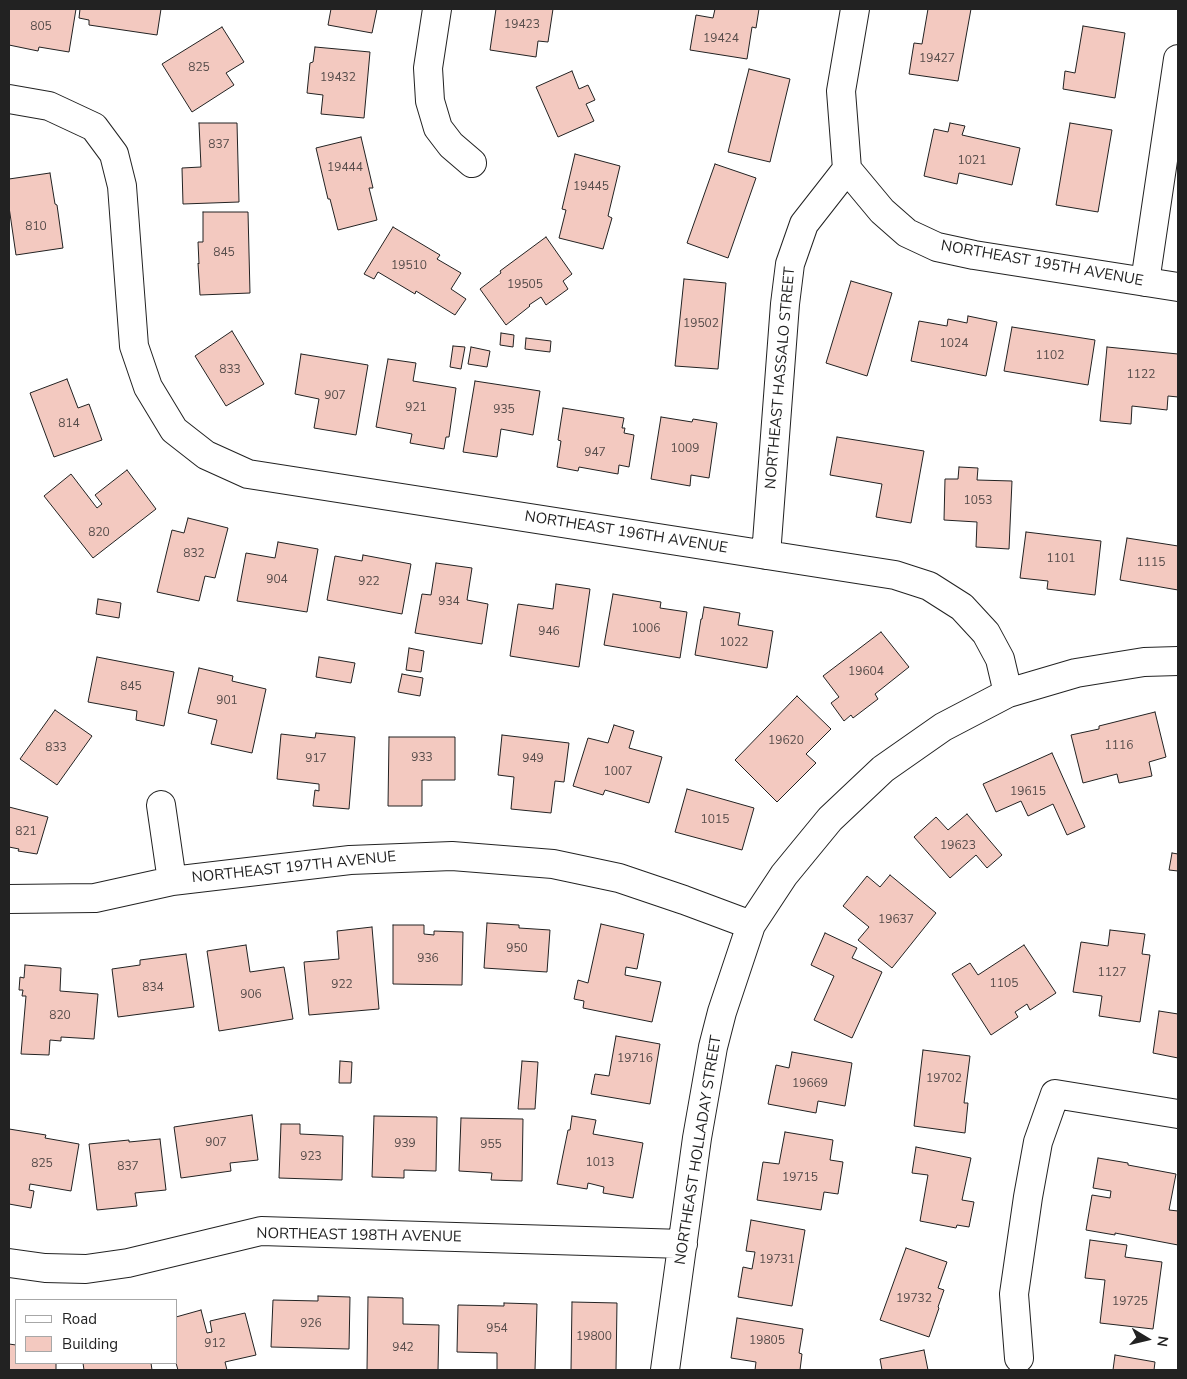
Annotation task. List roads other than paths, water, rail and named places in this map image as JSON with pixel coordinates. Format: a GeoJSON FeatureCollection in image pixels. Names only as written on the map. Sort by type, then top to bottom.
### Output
{"type":"FeatureCollection","features":[{"type":"Feature","properties":{"kind":"street"},"geometry":{"type":"LineString","coordinates":[[437,9],[428,68],[430,101],[438,128],[451,145],[472,163]]}},
{"type":"Feature","properties":{"kind":"street"},"geometry":{"type":"LineString","coordinates":[[847,169],[840,91],[855,9]]}},
{"type":"Feature","properties":{"kind":"street"},"geometry":{"type":"LineString","coordinates":[[1145,282],[1178,59]]}},
{"type":"Feature","properties":{"kind":"street","name":"NORTHEAST 196TH AVENUE"},"geometry":{"type":"LineString","coordinates":[[9,99],[49,106],[94,126],[114,154],[122,186],[134,346],[148,388],[174,430],[206,455],[248,474],[895,575],[929,586],[962,607],[986,633],[1000,659],[1008,693]]}},
{"type":"Feature","properties":{"kind":"street","name":"NORTHEAST 195TH AVENUE"},"geometry":{"type":"LineString","coordinates":[[847,169],[882,211],[907,233],[937,247],[974,255],[1178,287]]}},
{"type":"Feature","properties":{"kind":"street","name":"NORTHEAST HASSALO STREET"},"geometry":{"type":"LineString","coordinates":[[766,555],[785,304],[790,264],[804,224],[847,169]]}},
{"type":"Feature","properties":{"kind":"street"},"geometry":{"type":"LineString","coordinates":[[1008,693],[1076,674],[1144,662],[1178,661]]}},
{"type":"Feature","properties":{"kind":"street","name":"NORTHEAST HOLLADAY STREET"},"geometry":{"type":"LineString","coordinates":[[665,1370],[697,1138],[713,1047],[722,1012],[751,925],[784,876],[830,819],[883,769],[943,727],[1008,693]]}},
{"type":"Feature","properties":{"kind":"street"},"geometry":{"type":"LineString","coordinates":[[161,806],[172,881]]}},
{"type":"Feature","properties":{"kind":"street","name":"NORTHEAST 197TH AVENUE"},"geometry":{"type":"LineString","coordinates":[[9,898],[94,898],[172,881],[350,860],[452,856],[553,864],[619,878],[751,925]]}},
{"type":"Feature","properties":{"kind":"street"},"geometry":{"type":"LineString","coordinates":[[1019,1358],[1014,1294],[1038,1142],[1055,1094],[1178,1114]]}},
{"type":"Feature","properties":{"kind":"street","name":"NORTHEAST 198TH AVENUE"},"geometry":{"type":"LineString","coordinates":[[9,1262],[45,1268],[86,1270],[128,1263],[261,1231],[683,1244]]}}]}
